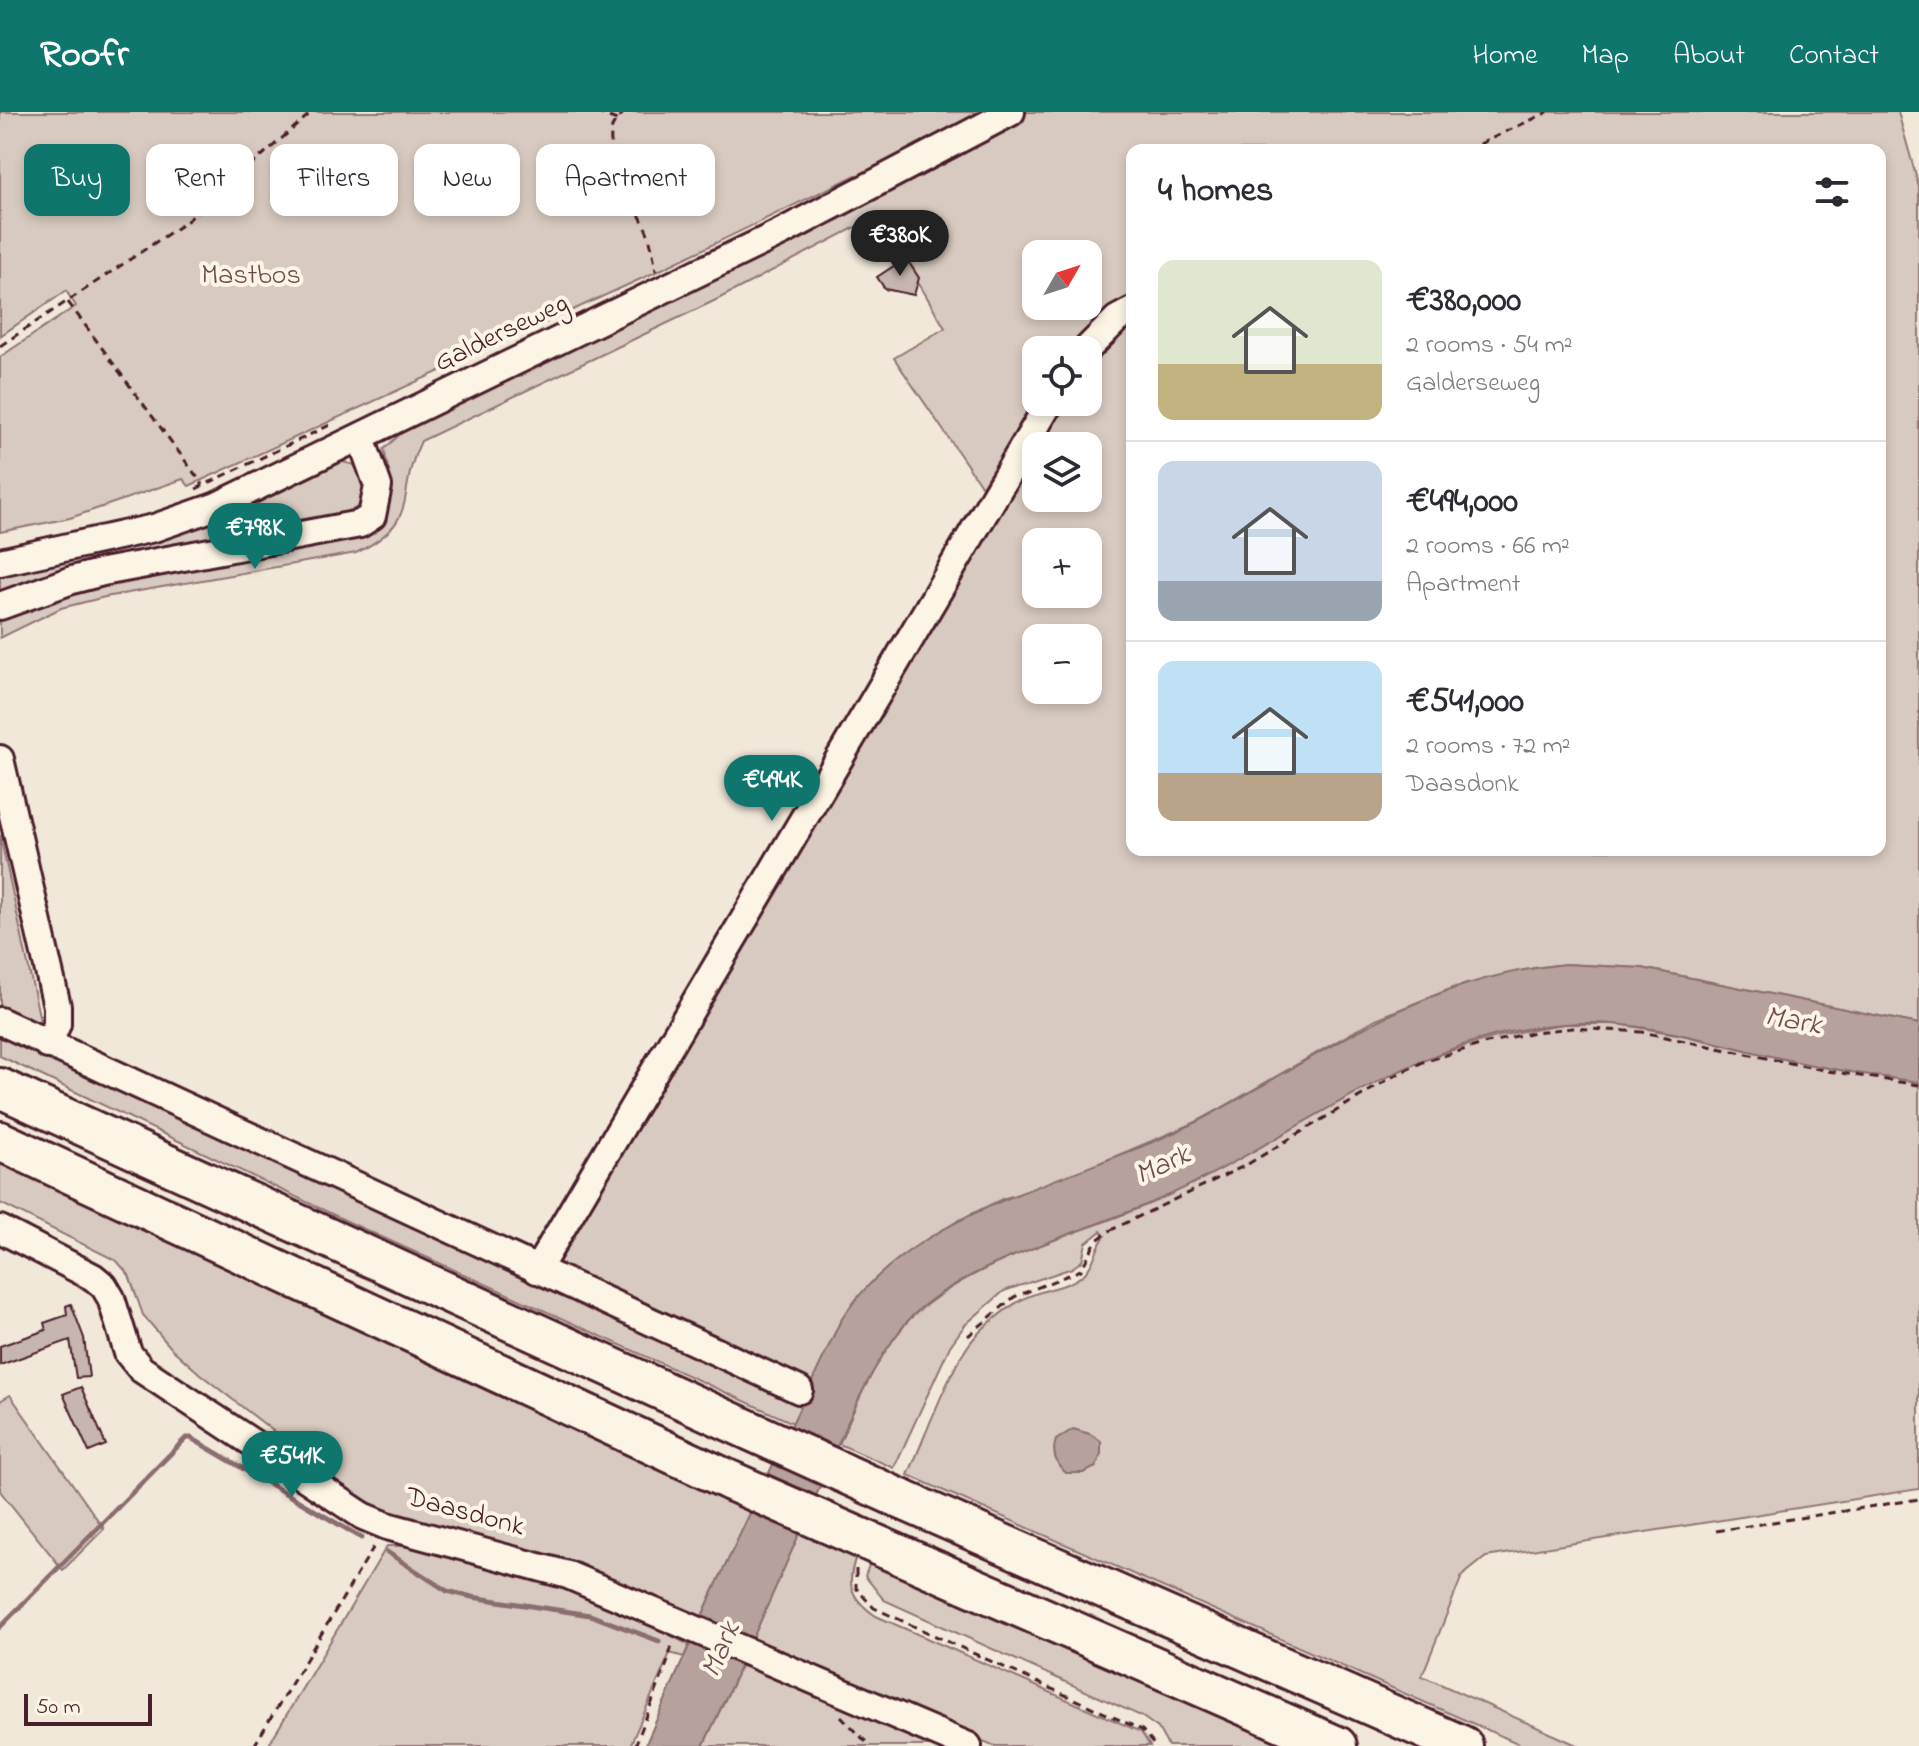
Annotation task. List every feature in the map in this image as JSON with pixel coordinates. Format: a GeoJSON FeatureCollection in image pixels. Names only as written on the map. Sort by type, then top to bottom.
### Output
{"type":"FeatureCollection","features":[{"type":"Feature","properties":{"kind":"highway"},"geometry":{"type":"LineString","coordinates":[[0,1088],[903,1500],[1463,1746]]}},
{"type":"Feature","properties":{"kind":"highway"},"geometry":{"type":"LineString","coordinates":[[0,1141],[731,1481],[870,1558],[1337,1746]]}},
{"type":"Feature","properties":{"kind":"street","name":"Galderseweg"},"geometry":{"type":"LineString","coordinates":[[0,562],[166,523],[217,506],[784,231],[997,115]]}},
{"type":"Feature","properties":{"kind":"street"},"geometry":{"type":"LineString","coordinates":[[1100,336],[1126,314]]}},
{"type":"Feature","properties":{"kind":"street"},"geometry":{"type":"LineString","coordinates":[[537,1270],[1042,416]]}},
{"type":"Feature","properties":{"kind":"street"},"geometry":{"type":"LineString","coordinates":[[0,606],[58,584],[103,572],[360,524],[372,516],[378,486],[361,438]]}},
{"type":"Feature","properties":{"kind":"street"},"geometry":{"type":"LineString","coordinates":[[0,759],[57,1006],[57,1024],[48,1045]]}},
{"type":"Feature","properties":{"kind":"street"},"geometry":{"type":"LineString","coordinates":[[0,1021],[799,1390]]}},
{"type":"Feature","properties":{"kind":"street","name":"Daasdonk"},"geometry":{"type":"LineString","coordinates":[[0,1229],[93,1277],[104,1286],[128,1353],[158,1382],[363,1516],[387,1526],[568,1575],[968,1746]]}},
{"type":"Feature","properties":{"kind":"path"},"geometry":{"type":"LineString","coordinates":[[0,346],[186,222],[312,112]]}},
{"type":"Feature","properties":{"kind":"path"},"geometry":{"type":"LineString","coordinates":[[596,112],[617,120]]}},
{"type":"Feature","properties":{"kind":"path"},"geometry":{"type":"LineString","coordinates":[[624,112],[611,133],[613,151],[648,235],[656,273]]}},
{"type":"Feature","properties":{"kind":"path"},"geometry":{"type":"LineString","coordinates":[[1480,144],[1548,112]]}},
{"type":"Feature","properties":{"kind":"path"},"geometry":{"type":"LineString","coordinates":[[67,301],[203,485]]}},
{"type":"Feature","properties":{"kind":"path"},"geometry":{"type":"LineString","coordinates":[[968,1336],[1014,1297],[1081,1270],[1092,1246],[1109,1231],[1248,1164],[1394,1076],[1423,1062],[1483,1044],[1534,1032],[1573,1028],[1642,1032],[1828,1071],[1919,1085]]}},
{"type":"Feature","properties":{"kind":"path"},"geometry":{"type":"LineString","coordinates":[[1716,1531],[1919,1499]]}},
{"type":"Feature","properties":{"kind":"path"},"geometry":{"type":"LineString","coordinates":[[254,1746],[387,1526]]}},
{"type":"Feature","properties":{"kind":"path"},"geometry":{"type":"LineString","coordinates":[[870,1558],[856,1588],[874,1608],[1142,1730],[1155,1746]]}},
{"type":"Feature","properties":{"kind":"path"},"geometry":{"type":"LineString","coordinates":[[635,1746],[680,1622]]}},
{"type":"Feature","properties":{"kind":"green space","name":"Mastbos"},"geometry":{"type":"Polygon","coordinates":[[[0,112],[1898,112],[1919,187],[1919,1024],[1642,968],[1565,964],[1534,968],[1455,987],[1376,1019],[1199,1121],[1045,1186],[1002,1199],[959,1220],[906,1255],[858,1298],[840,1322],[811,1386],[553,1269],[1022,464],[1022,512],[1102,512],[1102,432],[1041,432],[1050,416],[1102,416],[1102,348],[1126,324],[1126,856],[1886,856],[1886,144],[1126,144],[1126,301],[1102,317],[1102,240],[1022,240],[1022,320],[1099,320],[1085,336],[1022,336],[1022,416],[1028,416],[992,479],[989,475],[982,487],[894,358],[945,328],[873,218],[718,299],[421,441],[413,460],[399,517],[377,541],[356,553],[105,597],[61,608],[0,638],[0,614],[55,589],[350,534],[387,500],[390,479],[384,449],[410,425],[870,198],[856,175],[658,271],[189,486],[183,479],[70,518],[0,532],[0,357],[76,306],[66,291],[0,336],[0,112]]]}},
{"type":"Feature","properties":{"kind":"green space"},"geometry":{"type":"Polygon","coordinates":[[[335,460],[359,466],[366,487],[364,502],[344,516],[0,601],[0,572],[335,460]]]}},
{"type":"Feature","properties":{"kind":"green space"},"geometry":{"type":"Polygon","coordinates":[[[0,835],[41,1025],[0,1006],[0,835]]]}},
{"type":"Feature","properties":{"kind":"green space"},"geometry":{"type":"Polygon","coordinates":[[[1565,1024],[1618,1024],[1784,1059],[1919,1082],[1919,1489],[1486,1557],[1462,1576],[1422,1676],[1579,1746],[1524,1746],[908,1475],[947,1383],[975,1337],[1017,1302],[1071,1282],[1085,1273],[1105,1236],[1101,1231],[1086,1243],[1082,1261],[1072,1268],[1004,1291],[965,1325],[950,1346],[894,1468],[839,1444],[871,1374],[903,1326],[942,1293],[971,1276],[1162,1198],[1357,1091],[1408,1067],[1496,1037],[1565,1024]]]}},
{"type":"Feature","properties":{"kind":"green space"},"geometry":{"type":"Polygon","coordinates":[[[0,1032],[364,1204],[803,1403],[793,1423],[355,1225],[0,1056],[0,1032]]]}},
{"type":"Feature","properties":{"kind":"green space"},"geometry":{"type":"Polygon","coordinates":[[[0,1152],[756,1501],[699,1623],[412,1520],[376,1506],[350,1491],[172,1349],[143,1315],[129,1275],[117,1261],[0,1203],[0,1152]]]}},
{"type":"Feature","properties":{"kind":"green space"},"geometry":{"type":"Polygon","coordinates":[[[10,1395],[104,1529],[63,1570],[0,1491],[0,1401],[10,1395]]]}},
{"type":"Feature","properties":{"kind":"green space"},"geometry":{"type":"Polygon","coordinates":[[[804,1523],[859,1548],[852,1569],[851,1586],[859,1601],[876,1616],[1141,1732],[1150,1746],[995,1746],[750,1644],[804,1523]]]}},
{"type":"Feature","properties":{"kind":"green space"},"geometry":{"type":"Polygon","coordinates":[[[387,1546],[428,1546],[605,1600],[689,1645],[684,1657],[670,1653],[630,1746],[268,1746],[387,1546]]]}},
{"type":"Feature","properties":{"kind":"green space"},"geometry":{"type":"Polygon","coordinates":[[[873,1554],[1310,1746],[1168,1746],[1158,1728],[1141,1716],[884,1600],[865,1576],[873,1554]]]}},
{"type":"Feature","properties":{"kind":"green space"},"geometry":{"type":"Polygon","coordinates":[[[741,1666],[789,1678],[942,1746],[703,1746],[741,1666]]]}},
{"type":"Feature","properties":{"kind":"water","name":"Mark"},"geometry":{"type":"Polygon","coordinates":[[[1565,964],[1642,968],[1919,1024],[1919,1082],[1815,1066],[1646,1028],[1592,1023],[1508,1032],[1455,1048],[1404,1069],[1158,1200],[1023,1252],[955,1284],[927,1303],[906,1323],[868,1381],[703,1746],[645,1746],[711,1596],[840,1322],[871,1282],[910,1250],[955,1223],[1200,1120],[1331,1046],[1417,1003],[1463,985],[1512,972],[1565,964]]]}},
{"type":"Feature","properties":{"kind":"water"},"geometry":{"type":"Polygon","coordinates":[[[1073,1429],[1101,1441],[1101,1454],[1096,1467],[1083,1473],[1066,1473],[1054,1454],[1056,1440],[1073,1429]]]}},
{"type":"Feature","properties":{"kind":"building"},"geometry":{"type":"Polygon","coordinates":[[[906,258],[919,278],[914,295],[885,289],[877,277],[906,258]]]}},
{"type":"Feature","properties":{"kind":"building"},"geometry":{"type":"Polygon","coordinates":[[[71,1304],[84,1338],[89,1377],[76,1378],[70,1340],[0,1365],[0,1346],[46,1330],[44,1323],[67,1315],[66,1306],[71,1304]]]}},
{"type":"Feature","properties":{"kind":"building"},"geometry":{"type":"Polygon","coordinates":[[[81,1387],[106,1445],[89,1452],[63,1394],[81,1387]]]}},
{"type":"Feature","properties":{"kind":"waterway"},"geometry":{"type":"LineString","coordinates":[[0,1627],[186,1438],[191,1438],[362,1538]]}},
{"type":"Feature","properties":{"kind":"waterway"},"geometry":{"type":"LineString","coordinates":[[387,1552],[447,1591],[590,1615],[659,1641]]}}]}
